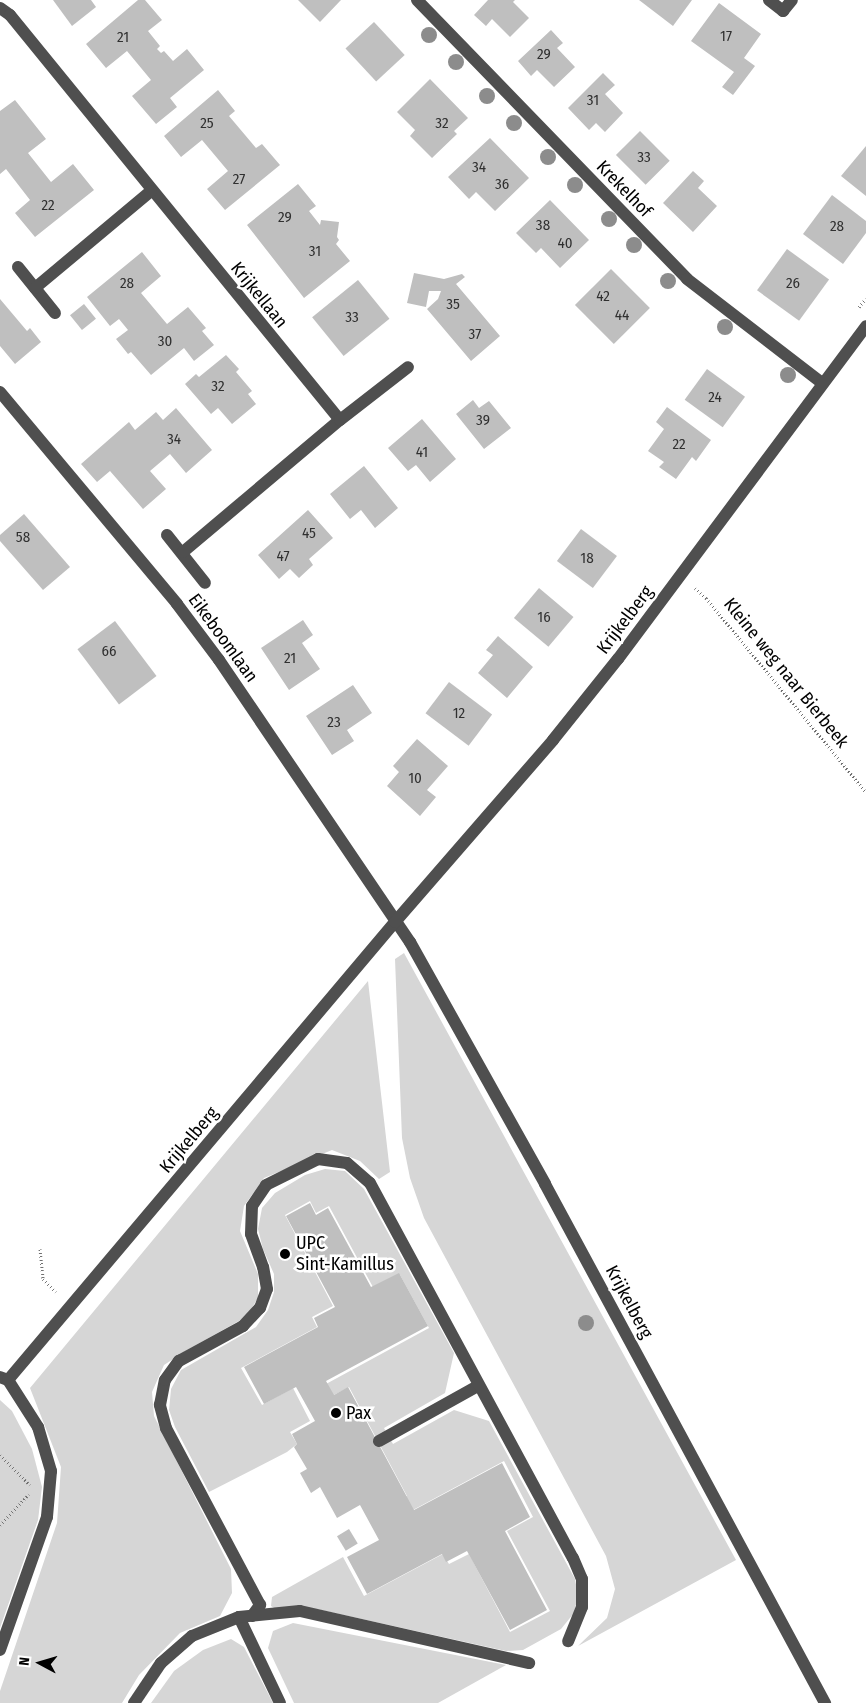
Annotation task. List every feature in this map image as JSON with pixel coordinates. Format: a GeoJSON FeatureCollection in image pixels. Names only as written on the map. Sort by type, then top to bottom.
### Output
{"type":"FeatureCollection","features":[{"type":"Feature","properties":{"kind":"street","name":"Krekelhof"},"geometry":{"type":"LineString","coordinates":[[417,0],[687,279],[822,382]]}},
{"type":"Feature","properties":{"kind":"street"},"geometry":{"type":"LineString","coordinates":[[769,0],[783,11],[792,0]]}},
{"type":"Feature","properties":{"kind":"street","name":"Krijkellaan"},"geometry":{"type":"LineString","coordinates":[[0,8],[10,16],[151,191],[340,420]]}},
{"type":"Feature","properties":{"kind":"street"},"geometry":{"type":"LineString","coordinates":[[35,288],[151,191]]}},
{"type":"Feature","properties":{"kind":"street"},"geometry":{"type":"LineString","coordinates":[[18,266],[55,313]]}},
{"type":"Feature","properties":{"kind":"street","name":"Krijkelberg"},"geometry":{"type":"LineString","coordinates":[[0,1650],[47,1518],[51,1471],[38,1427],[4,1379],[71,1306],[396,922],[553,740],[618,659],[822,382],[866,326]]}},
{"type":"Feature","properties":{"kind":"street"},"geometry":{"type":"LineString","coordinates":[[183,552],[340,420],[408,367]]}},
{"type":"Feature","properties":{"kind":"street","name":"Eikeboomlaan"},"geometry":{"type":"LineString","coordinates":[[0,392],[177,604],[219,660],[396,922]]}},
{"type":"Feature","properties":{"kind":"street"},"geometry":{"type":"LineString","coordinates":[[167,535],[183,552],[205,583]]}},
{"type":"Feature","properties":{"kind":"street","name":"Krijkelberg"},"geometry":{"type":"LineString","coordinates":[[396,922],[410,942],[545,1184],[825,1703]]}},
{"type":"Feature","properties":{"kind":"street"},"geometry":{"type":"LineString","coordinates":[[246,1617],[260,1605],[166,1428],[160,1405],[166,1380],[179,1361],[243,1326],[260,1308],[268,1289],[263,1267],[250,1234],[252,1206],[266,1185],[318,1159],[347,1163],[370,1183],[478,1386],[573,1558],[582,1579],[582,1607],[568,1641]]}},
{"type":"Feature","properties":{"kind":"street"},"geometry":{"type":"LineString","coordinates":[[379,1441],[478,1386]]}},
{"type":"Feature","properties":{"kind":"street"},"geometry":{"type":"LineString","coordinates":[[134,1703],[161,1662],[192,1636],[246,1617],[300,1611],[529,1663]]}},
{"type":"Feature","properties":{"kind":"street"},"geometry":{"type":"LineString","coordinates":[[246,1617],[280,1703]]}},
{"type":"Feature","properties":{"kind":"path"},"geometry":{"type":"LineString","coordinates":[[855,313],[866,298]]}},
{"type":"Feature","properties":{"kind":"path","name":"Kleine weg naar Bierbeek"},"geometry":{"type":"LineString","coordinates":[[680,576],[706,598],[866,792]]}},
{"type":"Feature","properties":{"kind":"path"},"geometry":{"type":"LineString","coordinates":[[40,1249],[43,1279],[71,1306]]}},
{"type":"Feature","properties":{"kind":"path"},"geometry":{"type":"LineString","coordinates":[[0,1455],[34,1489],[0,1525]]}},
{"type":"Feature","properties":{"kind":"path"},"geometry":{"type":"LineString","coordinates":[[0,1465],[5,1460]]}},
{"type":"Feature","properties":{"kind":"shaded area"},"geometry":{"type":"Polygon","coordinates":[[[404,953],[736,1560],[578,1646],[607,1618],[615,1589],[606,1556],[424,1218],[410,1178],[402,1138],[395,959],[404,953]]]}},
{"type":"Feature","properties":{"kind":"shaded area"},"geometry":{"type":"Polygon","coordinates":[[[368,981],[390,1172],[379,1179],[360,1161],[332,1150],[264,1178],[244,1206],[240,1231],[258,1274],[258,1298],[246,1317],[164,1365],[152,1392],[154,1416],[231,1569],[232,1593],[220,1616],[180,1633],[139,1675],[122,1703],[0,1703],[0,1691],[57,1523],[61,1467],[30,1388],[368,981]]]}},
{"type":"Feature","properties":{"kind":"shaded area"},"geometry":{"type":"Polygon","coordinates":[[[325,1169],[345,1171],[364,1189],[454,1353],[445,1393],[384,1428],[393,1444],[454,1410],[489,1421],[575,1579],[578,1596],[574,1613],[561,1629],[523,1650],[506,1651],[317,1609],[279,1611],[271,1606],[272,1597],[343,1557],[364,1596],[443,1554],[449,1564],[469,1554],[510,1632],[550,1611],[507,1531],[533,1517],[504,1461],[400,1517],[393,1504],[407,1496],[349,1387],[332,1396],[326,1384],[429,1328],[400,1275],[374,1289],[329,1206],[316,1213],[310,1201],[285,1215],[333,1306],[312,1317],[317,1327],[241,1368],[262,1405],[293,1388],[310,1421],[290,1432],[297,1444],[287,1452],[209,1492],[175,1427],[169,1410],[171,1389],[181,1370],[256,1327],[268,1310],[274,1292],[274,1274],[263,1249],[258,1229],[262,1208],[275,1193],[305,1175],[325,1169]]]}},
{"type":"Feature","properties":{"kind":"shaded area"},"geometry":{"type":"Polygon","coordinates":[[[0,1400],[12,1411],[32,1449],[42,1487],[38,1520],[0,1628],[0,1400]]]}},
{"type":"Feature","properties":{"kind":"shaded area"},"geometry":{"type":"Polygon","coordinates":[[[293,1623],[506,1665],[438,1703],[294,1703],[268,1648],[273,1631],[293,1623]]]}},
{"type":"Feature","properties":{"kind":"shaded area"},"geometry":{"type":"Polygon","coordinates":[[[231,1639],[244,1647],[273,1703],[151,1703],[174,1671],[203,1650],[231,1639]]]}},
{"type":"Feature","properties":{"kind":"building"},"geometry":{"type":"Polygon","coordinates":[[[53,0],[91,0],[96,7],[72,26],[53,0]]]}},
{"type":"Feature","properties":{"kind":"building"},"geometry":{"type":"Polygon","coordinates":[[[138,0],[145,0],[162,20],[148,31],[160,46],[157,49],[161,53],[164,51],[173,61],[187,49],[204,70],[170,98],[177,107],[156,124],[132,96],[151,80],[127,51],[106,68],[86,44],[138,0]]]}},
{"type":"Feature","properties":{"kind":"building"},"geometry":{"type":"Polygon","coordinates":[[[298,0],[341,0],[320,22],[298,0]]]}},
{"type":"Feature","properties":{"kind":"building"},"geometry":{"type":"Polygon","coordinates":[[[488,0],[515,0],[513,2],[529,18],[510,37],[492,19],[486,26],[474,15],[488,0]]]}},
{"type":"Feature","properties":{"kind":"building"},"geometry":{"type":"Polygon","coordinates":[[[639,0],[692,0],[673,26],[639,0]]]}},
{"type":"Feature","properties":{"kind":"building"},"geometry":{"type":"Polygon","coordinates":[[[719,3],[761,34],[744,58],[755,66],[733,95],[722,87],[734,72],[691,41],[719,3]]]}},
{"type":"Feature","properties":{"kind":"building"},"geometry":{"type":"Polygon","coordinates":[[[374,22],[405,55],[376,82],[345,49],[374,22]]]}},
{"type":"Feature","properties":{"kind":"building"},"geometry":{"type":"Polygon","coordinates":[[[551,30],[563,43],[557,48],[575,67],[554,87],[537,70],[531,76],[518,61],[551,30]]]}},
{"type":"Feature","properties":{"kind":"building"},"geometry":{"type":"Polygon","coordinates":[[[603,73],[615,85],[605,94],[623,113],[605,132],[596,123],[589,130],[568,108],[603,73]]]}},
{"type":"Feature","properties":{"kind":"building"},"geometry":{"type":"Polygon","coordinates":[[[430,79],[468,118],[454,131],[457,134],[432,158],[410,136],[415,130],[397,112],[430,79]]]}},
{"type":"Feature","properties":{"kind":"building"},"geometry":{"type":"Polygon","coordinates":[[[218,90],[235,111],[229,116],[256,148],[262,144],[280,165],[225,210],[207,189],[228,171],[202,140],[181,157],[164,136],[218,90]]]}},
{"type":"Feature","properties":{"kind":"building"},"geometry":{"type":"Polygon","coordinates":[[[15,100],[46,139],[28,153],[51,182],[73,164],[94,190],[35,237],[15,213],[30,200],[6,169],[0,174],[0,111],[15,100]]]}},
{"type":"Feature","properties":{"kind":"building"},"geometry":{"type":"Polygon","coordinates":[[[640,131],[670,161],[646,185],[616,155],[640,131]]]}},
{"type":"Feature","properties":{"kind":"building"},"geometry":{"type":"Polygon","coordinates":[[[490,138],[529,178],[495,211],[476,192],[469,199],[448,177],[490,138]]]}},
{"type":"Feature","properties":{"kind":"building"},"geometry":{"type":"Polygon","coordinates":[[[866,146],[866,196],[841,176],[866,146]]]}},
{"type":"Feature","properties":{"kind":"building"},"geometry":{"type":"Polygon","coordinates":[[[693,171],[704,181],[698,188],[717,206],[693,232],[663,203],[693,171]]]}},
{"type":"Feature","properties":{"kind":"building"},"geometry":{"type":"Polygon","coordinates":[[[298,184],[316,206],[309,211],[320,225],[321,220],[339,222],[337,237],[339,240],[336,244],[350,261],[304,298],[247,225],[298,184]]]}},
{"type":"Feature","properties":{"kind":"building"},"geometry":{"type":"Polygon","coordinates":[[[832,195],[866,221],[866,233],[843,264],[803,234],[832,195]]]}},
{"type":"Feature","properties":{"kind":"building"},"geometry":{"type":"Polygon","coordinates":[[[550,200],[589,240],[560,268],[541,248],[536,253],[516,233],[550,200]]]}},
{"type":"Feature","properties":{"kind":"building"},"geometry":{"type":"Polygon","coordinates":[[[787,249],[829,280],[799,321],[757,290],[787,249]]]}},
{"type":"Feature","properties":{"kind":"building"},"geometry":{"type":"Polygon","coordinates":[[[142,252],[161,276],[141,293],[167,324],[188,307],[206,328],[202,331],[214,345],[194,361],[184,348],[151,375],[131,352],[128,354],[116,339],[128,330],[119,319],[110,326],[87,297],[142,252]]]}},
{"type":"Feature","properties":{"kind":"building"},"geometry":{"type":"Polygon","coordinates":[[[611,269],[650,308],[614,344],[575,305],[611,269]]]}},
{"type":"Feature","properties":{"kind":"building"},"geometry":{"type":"Polygon","coordinates":[[[414,273],[444,279],[462,274],[465,277],[456,284],[500,336],[471,361],[427,309],[438,299],[441,291],[429,291],[426,307],[407,303],[414,273]]]}},
{"type":"Feature","properties":{"kind":"building"},"geometry":{"type":"Polygon","coordinates":[[[358,280],[389,319],[344,356],[312,317],[358,280]]]}},
{"type":"Feature","properties":{"kind":"building"},"geometry":{"type":"Polygon","coordinates":[[[0,299],[27,331],[30,328],[41,342],[15,364],[0,346],[0,299]]]}},
{"type":"Feature","properties":{"kind":"building"},"geometry":{"type":"Polygon","coordinates":[[[84,304],[96,319],[82,330],[70,315],[84,304]]]}},
{"type":"Feature","properties":{"kind":"building"},"geometry":{"type":"Polygon","coordinates":[[[226,355],[239,369],[236,372],[252,391],[248,394],[256,404],[232,424],[218,408],[211,414],[185,384],[196,374],[199,377],[226,355]]]}},
{"type":"Feature","properties":{"kind":"building"},"geometry":{"type":"Polygon","coordinates":[[[707,369],[745,397],[723,427],[685,400],[707,369]]]}},
{"type":"Feature","properties":{"kind":"building"},"geometry":{"type":"Polygon","coordinates":[[[473,400],[479,408],[489,401],[511,428],[484,449],[456,414],[473,400]]]}},
{"type":"Feature","properties":{"kind":"building"},"geometry":{"type":"Polygon","coordinates":[[[667,407],[711,440],[696,461],[692,457],[676,479],[659,467],[664,462],[648,451],[664,429],[656,422],[667,407]]]}},
{"type":"Feature","properties":{"kind":"building"},"geometry":{"type":"Polygon","coordinates":[[[176,408],[212,450],[186,473],[170,454],[150,471],[166,489],[143,509],[110,471],[97,482],[81,464],[129,422],[135,430],[156,412],[163,420],[176,408]]]}},
{"type":"Feature","properties":{"kind":"building"},"geometry":{"type":"Polygon","coordinates":[[[422,419],[456,459],[430,482],[416,465],[408,471],[388,448],[422,419]]]}},
{"type":"Feature","properties":{"kind":"building"},"geometry":{"type":"Polygon","coordinates":[[[364,466],[398,508],[375,528],[361,510],[350,519],[330,494],[364,466]]]}},
{"type":"Feature","properties":{"kind":"building"},"geometry":{"type":"Polygon","coordinates":[[[308,510],[333,538],[309,559],[313,565],[299,578],[290,569],[279,579],[258,555],[308,510]]]}},
{"type":"Feature","properties":{"kind":"building"},"geometry":{"type":"Polygon","coordinates":[[[24,514],[70,567],[43,590],[0,541],[0,535],[24,514]]]}},
{"type":"Feature","properties":{"kind":"building"},"geometry":{"type":"Polygon","coordinates":[[[581,529],[617,556],[593,588],[557,561],[581,529]]]}},
{"type":"Feature","properties":{"kind":"building"},"geometry":{"type":"Polygon","coordinates":[[[539,588],[573,617],[548,647],[514,618],[539,588]]]}},
{"type":"Feature","properties":{"kind":"building"},"geometry":{"type":"Polygon","coordinates":[[[303,620],[313,635],[302,643],[320,669],[289,690],[261,648],[303,620]]]}},
{"type":"Feature","properties":{"kind":"building"},"geometry":{"type":"Polygon","coordinates":[[[115,621],[157,676],[119,704],[77,649],[115,621]]]}},
{"type":"Feature","properties":{"kind":"building"},"geometry":{"type":"Polygon","coordinates":[[[498,636],[533,667],[507,698],[478,673],[493,655],[486,650],[498,636]]]}},
{"type":"Feature","properties":{"kind":"building"},"geometry":{"type":"Polygon","coordinates":[[[449,682],[492,714],[469,746],[426,713],[449,682]]]}},
{"type":"Feature","properties":{"kind":"building"},"geometry":{"type":"Polygon","coordinates":[[[353,685],[372,713],[347,730],[354,741],[332,755],[306,716],[353,685]]]}},
{"type":"Feature","properties":{"kind":"building"},"geometry":{"type":"Polygon","coordinates":[[[417,739],[448,766],[427,790],[436,797],[420,816],[387,786],[399,772],[393,766],[417,739]]]}},
{"type":"Feature","properties":{"kind":"building","name":"Pax"},"geometry":{"type":"Polygon","coordinates":[[[310,1203],[316,1215],[328,1208],[371,1287],[399,1273],[428,1326],[326,1381],[334,1395],[348,1387],[414,1510],[502,1463],[530,1517],[505,1531],[547,1610],[510,1630],[467,1551],[446,1562],[442,1554],[367,1594],[347,1557],[379,1540],[360,1505],[337,1518],[320,1487],[311,1493],[300,1473],[307,1469],[294,1447],[297,1444],[292,1434],[315,1421],[296,1387],[264,1404],[244,1367],[318,1327],[314,1318],[335,1307],[286,1216],[310,1203]]]}},
{"type":"Feature","properties":{"kind":"building"},"geometry":{"type":"Polygon","coordinates":[[[349,1529],[358,1544],[346,1551],[337,1536],[349,1529]]]}},
{"type":"Feature","properties":{"kind":"place","name":"UPC Sint-Kamillus"},"geometry":{"type":"Point","coordinates":[285,1254]}},
{"type":"Feature","properties":{"kind":"place","name":"Pax"},"geometry":{"type":"Point","coordinates":[336,1413]}}]}
